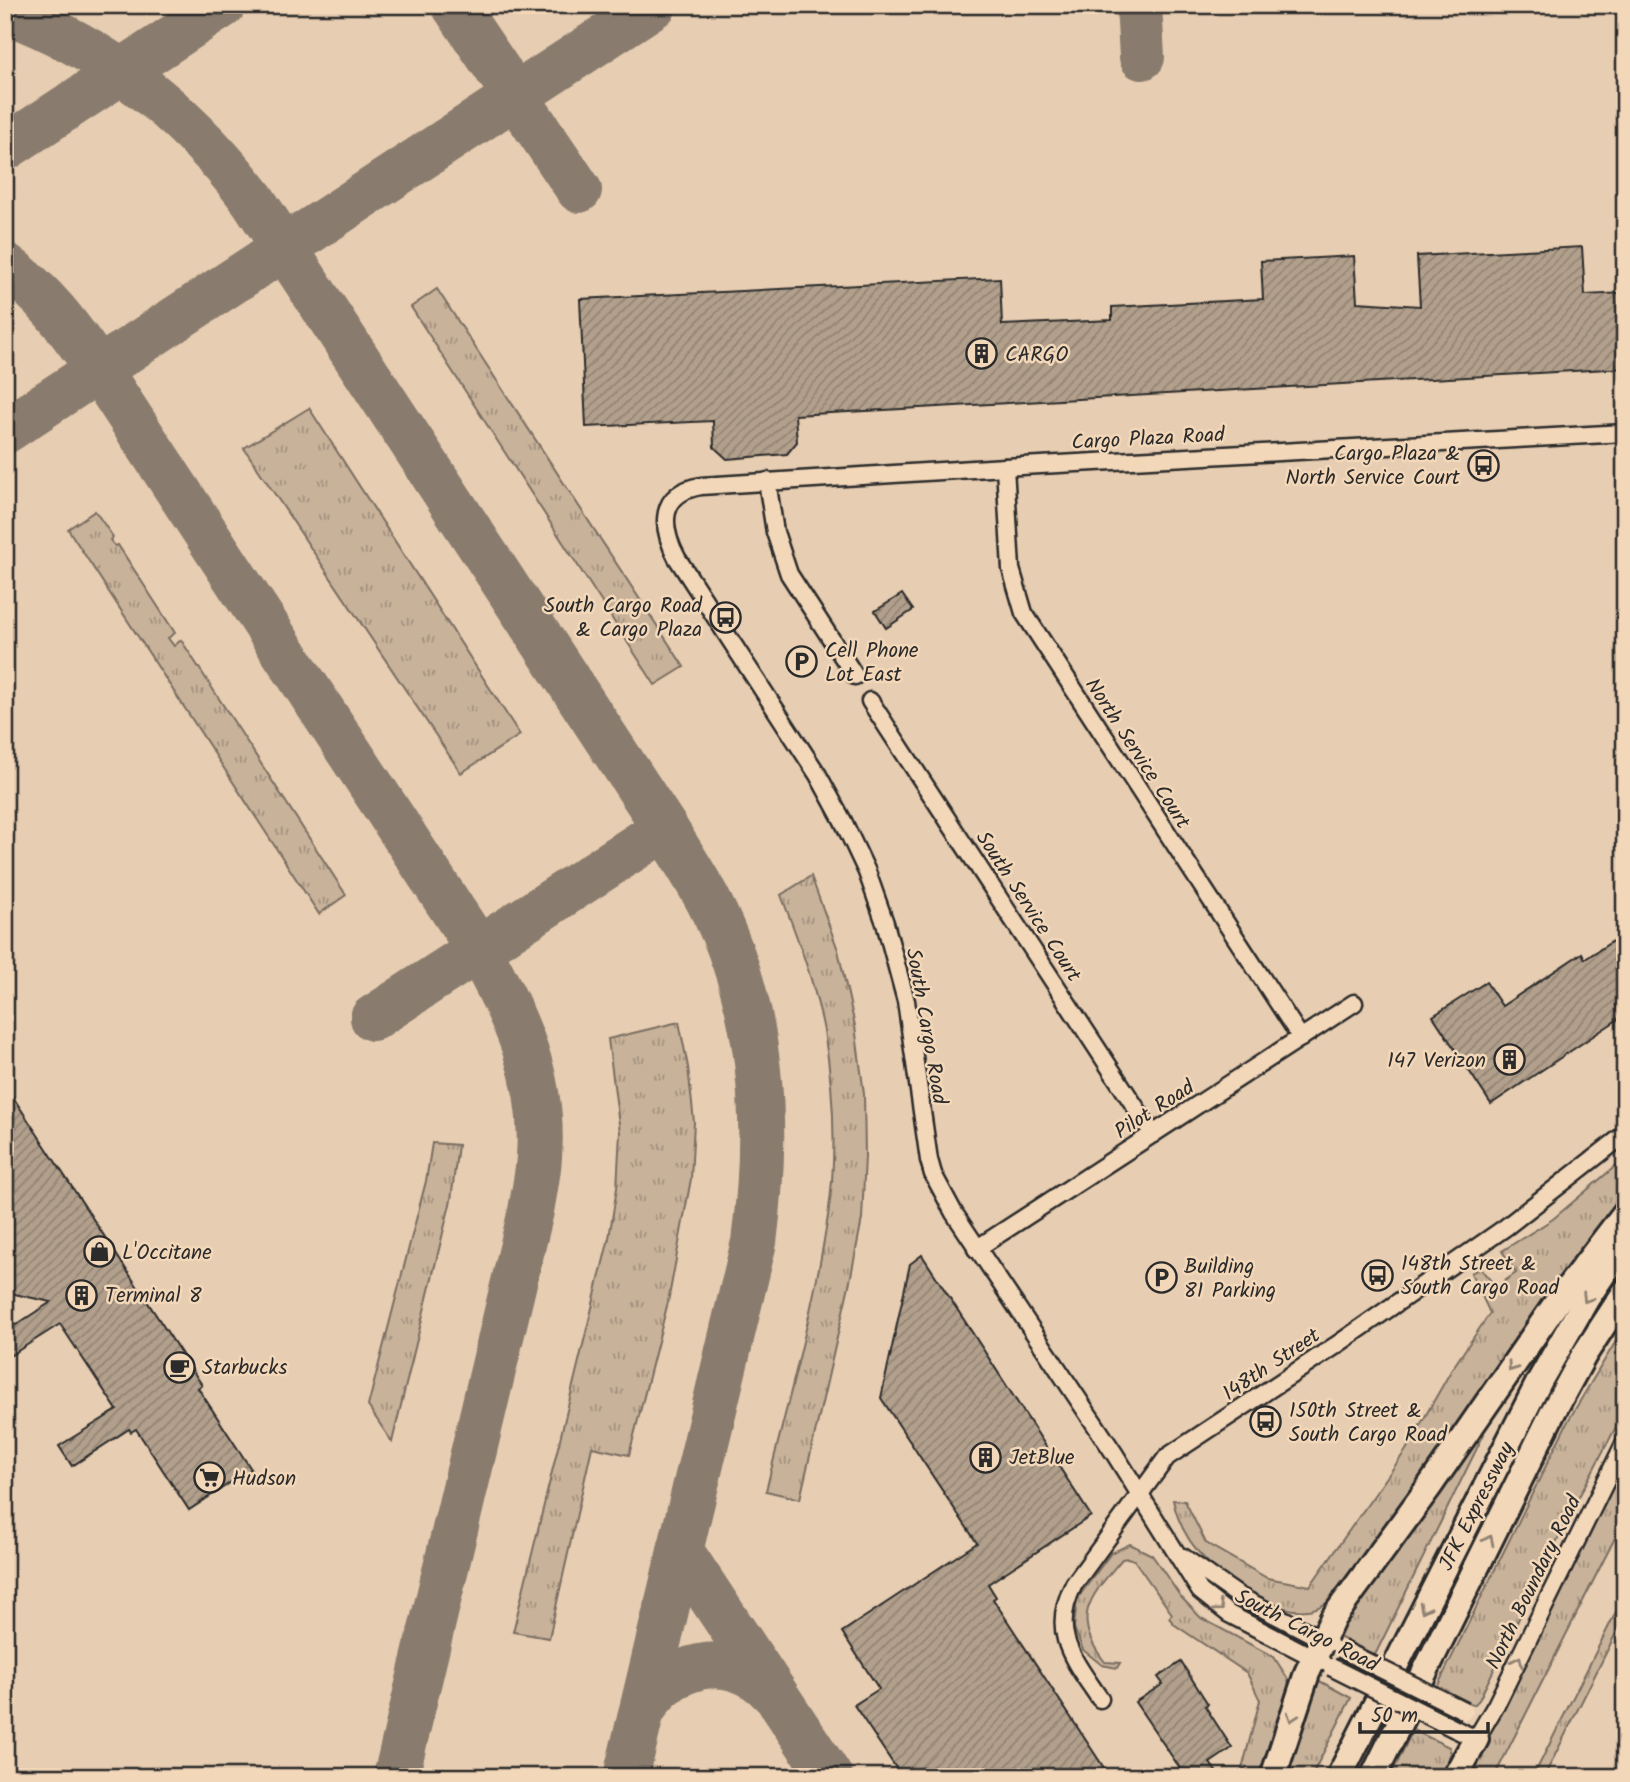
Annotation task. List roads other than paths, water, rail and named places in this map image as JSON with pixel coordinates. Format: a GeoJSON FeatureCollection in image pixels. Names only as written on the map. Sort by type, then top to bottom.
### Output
{"type":"FeatureCollection","features":[{"type":"Feature","properties":{"kind":"highway"},"geometry":{"type":"LineString","coordinates":[[1273,1777],[1327,1653],[1341,1606],[1429,1487],[1557,1302],[1625,1213]]}},
{"type":"Feature","properties":{"kind":"highway","name":"JFK Expressway"},"geometry":{"type":"LineString","coordinates":[[1339,1777],[1540,1380],[1587,1298],[1625,1242]]}},
{"type":"Feature","properties":{"kind":"highway","name":"JFK Expressway"},"geometry":{"type":"LineString","coordinates":[[1373,1777],[1554,1410],[1584,1355],[1625,1292]]}},
{"type":"Feature","properties":{"kind":"highway"},"geometry":{"type":"LineString","coordinates":[[1455,1777],[1472,1730]]}},
{"type":"Feature","properties":{"kind":"street","name":"Cargo Plaza Road"},"geometry":{"type":"LineString","coordinates":[[676,496],[701,486],[767,481],[1625,433]]}},
{"type":"Feature","properties":{"kind":"street","name":"North Service Court"},"geometry":{"type":"LineString","coordinates":[[1005,467],[1011,569],[1024,613],[1301,1038]]}},
{"type":"Feature","properties":{"kind":"street"},"geometry":{"type":"LineString","coordinates":[[767,481],[775,532],[789,575],[855,676]]}},
{"type":"Feature","properties":{"kind":"street","name":"South Cargo Road"},"geometry":{"type":"LineString","coordinates":[[676,496],[665,518],[671,547],[831,797],[867,872],[886,923],[906,1001],[925,1138],[933,1174],[976,1249],[1140,1494],[1200,1591],[1220,1609],[1465,1711],[1472,1730]]}},
{"type":"Feature","properties":{"kind":"street","name":"South Service Court"},"geometry":{"type":"LineString","coordinates":[[870,701],[1153,1134]]}},
{"type":"Feature","properties":{"kind":"street","name":"Pilot Road"},"geometry":{"type":"LineString","coordinates":[[976,1249],[1354,1003]]}},
{"type":"Feature","properties":{"kind":"street","name":"148th Street"},"geometry":{"type":"LineString","coordinates":[[1100,1699],[1066,1643],[1063,1625],[1065,1604],[1074,1584],[1167,1457],[1335,1346],[1506,1227],[1625,1134]]}},
{"type":"Feature","properties":{"kind":"street","name":"North Boundary Road"},"geometry":{"type":"LineString","coordinates":[[1472,1730],[1625,1442]]}},
{"type":"Feature","properties":{"kind":"street","name":"South Cargo Road"},"geometry":{"type":"LineString","coordinates":[[1327,1653],[1472,1730]]}},
{"type":"Feature","properties":{"kind":"place","name":"CARGO"},"geometry":{"type":"Point","coordinates":[982,354]}},
{"type":"Feature","properties":{"kind":"place","name":"Cargo Plaza & North Service Court"},"geometry":{"type":"Point","coordinates":[1483,465]}},
{"type":"Feature","properties":{"kind":"place","name":"South Cargo Road & Cargo Plaza"},"geometry":{"type":"Point","coordinates":[725,617]}},
{"type":"Feature","properties":{"kind":"place","name":"Cell Phone Lot East"},"geometry":{"type":"Point","coordinates":[802,662]}},
{"type":"Feature","properties":{"kind":"place","name":"147 Verizon"},"geometry":{"type":"Point","coordinates":[1509,1060]}},
{"type":"Feature","properties":{"kind":"place","name":"L'Occitane"},"geometry":{"type":"Point","coordinates":[99,1252]}},
{"type":"Feature","properties":{"kind":"place","name":"148th Street & South Cargo Road"},"geometry":{"type":"Point","coordinates":[1378,1275]}},
{"type":"Feature","properties":{"kind":"place","name":"Building 81 Parking"},"geometry":{"type":"Point","coordinates":[1161,1278]}},
{"type":"Feature","properties":{"kind":"place","name":"Terminal 8"},"geometry":{"type":"Point","coordinates":[82,1295]}},
{"type":"Feature","properties":{"kind":"place","name":"Starbucks"},"geometry":{"type":"Point","coordinates":[179,1367]}},
{"type":"Feature","properties":{"kind":"place","name":"150th Street & South Cargo Road"},"geometry":{"type":"Point","coordinates":[1266,1422]}},
{"type":"Feature","properties":{"kind":"place","name":"JetBlue"},"geometry":{"type":"Point","coordinates":[986,1457]}},
{"type":"Feature","properties":{"kind":"place","name":"Hudson"},"geometry":{"type":"Point","coordinates":[209,1478]}}]}
